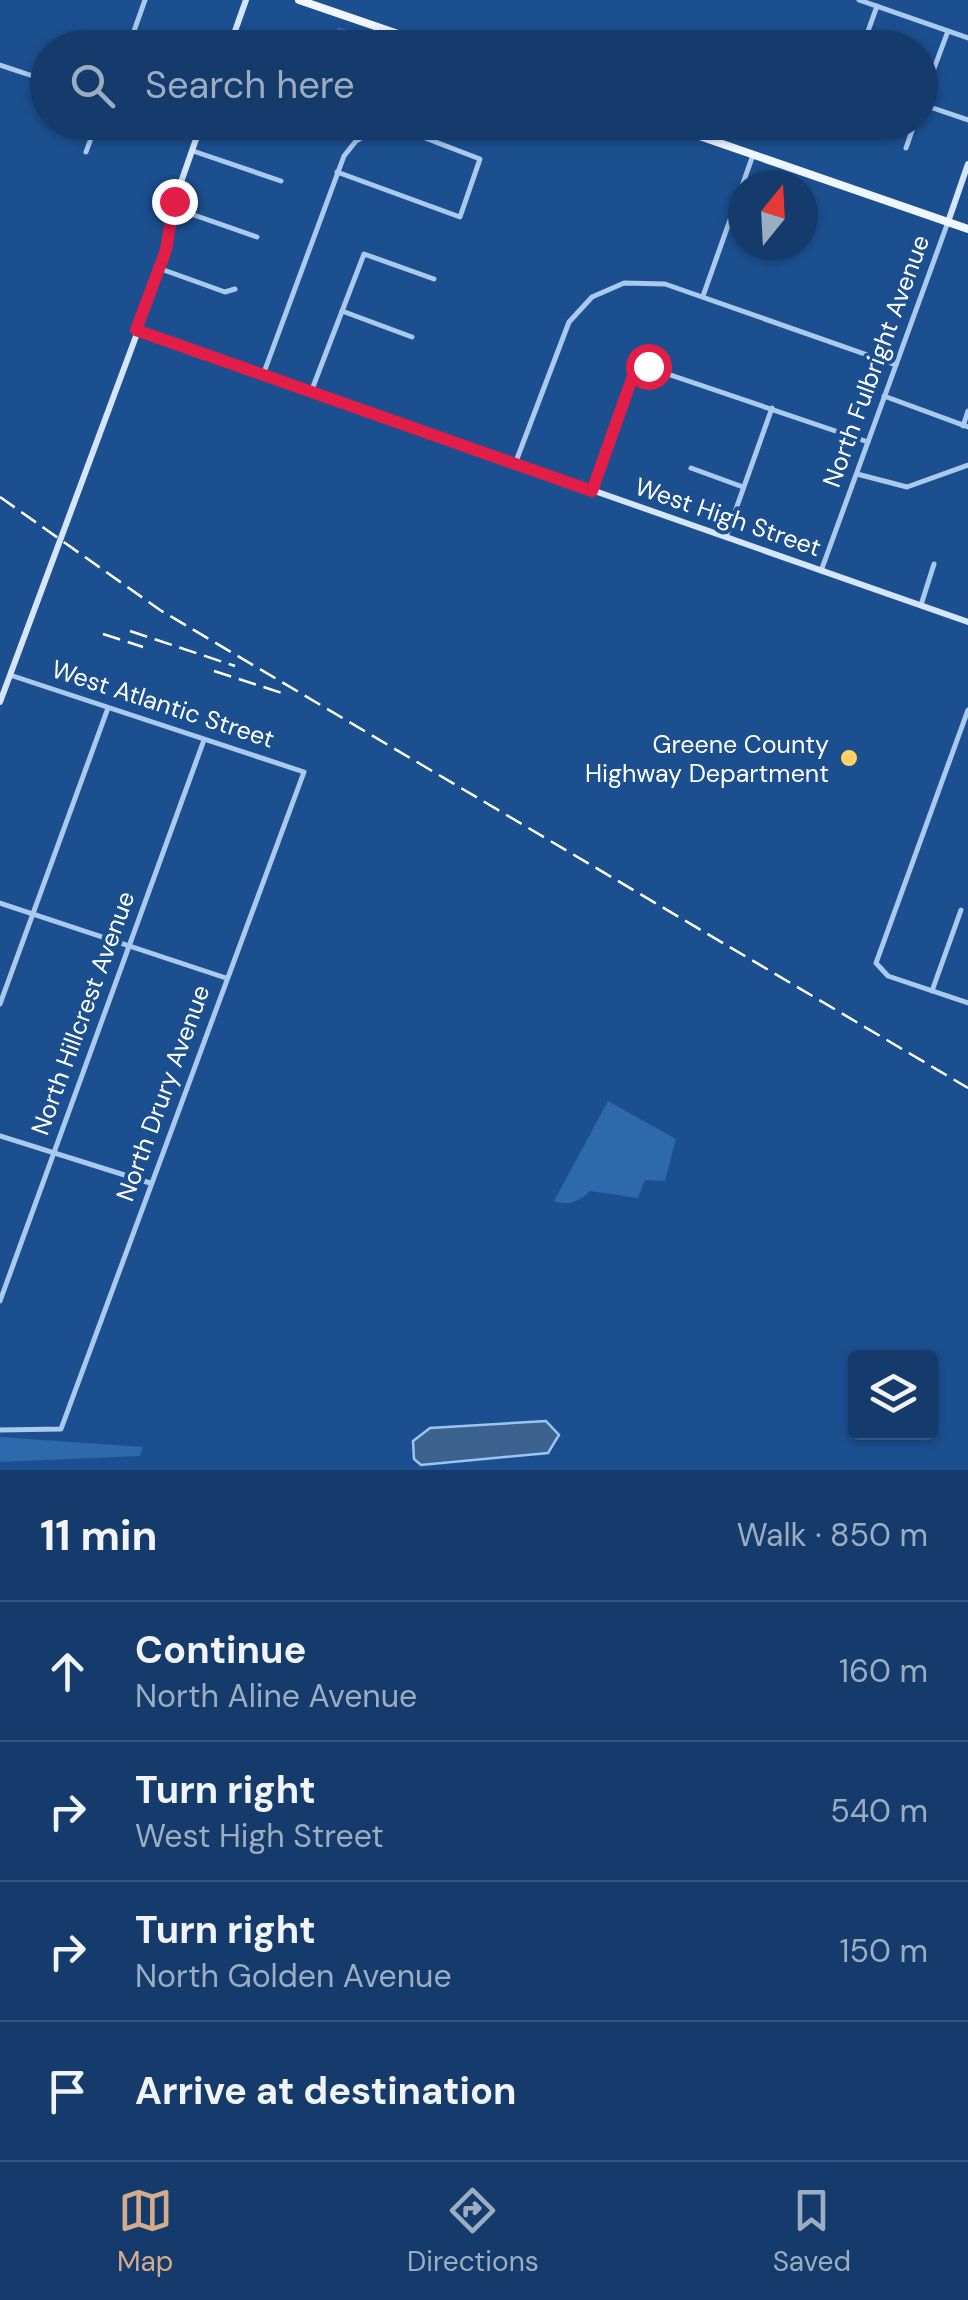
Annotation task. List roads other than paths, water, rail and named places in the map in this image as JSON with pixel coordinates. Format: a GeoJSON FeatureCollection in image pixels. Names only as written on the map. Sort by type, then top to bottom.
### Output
{"type":"FeatureCollection","features":[{"type":"Feature","properties":{"kind":"main road"},"geometry":{"type":"LineString","coordinates":[[299,0],[386,30]]}},
{"type":"Feature","properties":{"kind":"main road"},"geometry":{"type":"LineString","coordinates":[[710,140],[968,229]]}},
{"type":"Feature","properties":{"kind":"street"},"geometry":{"type":"LineString","coordinates":[[134,30],[145,0]]}},
{"type":"Feature","properties":{"kind":"street"},"geometry":{"type":"LineString","coordinates":[[235,30],[246,0]]}},
{"type":"Feature","properties":{"kind":"street"},"geometry":{"type":"LineString","coordinates":[[859,0],[968,38]]}},
{"type":"Feature","properties":{"kind":"street"},"geometry":{"type":"LineString","coordinates":[[869,30],[878,6]]}},
{"type":"Feature","properties":{"kind":"street"},"geometry":{"type":"LineString","coordinates":[[938,58],[948,31]]}},
{"type":"Feature","properties":{"kind":"street"},"geometry":{"type":"LineString","coordinates":[[0,65],[30,75]]}},
{"type":"Feature","properties":{"kind":"street"},"geometry":{"type":"LineString","coordinates":[[938,110],[968,120]]}},
{"type":"Feature","properties":{"kind":"street"},"geometry":{"type":"LineString","coordinates":[[86,152],[90,140]]}},
{"type":"Feature","properties":{"kind":"street"},"geometry":{"type":"LineString","coordinates":[[0,702],[160,269],[171,214],[196,140]]}},
{"type":"Feature","properties":{"kind":"street"},"geometry":{"type":"LineString","coordinates":[[263,375],[338,172],[349,147],[360,140]]}},
{"type":"Feature","properties":{"kind":"street"},"geometry":{"type":"LineString","coordinates":[[338,172],[460,218],[480,160],[429,140]]}},
{"type":"Feature","properties":{"kind":"street"},"geometry":{"type":"LineString","coordinates":[[906,148],[909,140]]}},
{"type":"Feature","properties":{"kind":"street"},"geometry":{"type":"LineString","coordinates":[[192,151],[280,181]]}},
{"type":"Feature","properties":{"kind":"street"},"geometry":{"type":"LineString","coordinates":[[703,296],[753,155]]}},
{"type":"Feature","properties":{"kind":"street","name":"North Fulbright Avenue"},"geometry":{"type":"LineString","coordinates":[[822,571],[968,164]]}},
{"type":"Feature","properties":{"kind":"street"},"geometry":{"type":"LineString","coordinates":[[171,214],[194,216],[257,237]]}},
{"type":"Feature","properties":{"kind":"street"},"geometry":{"type":"LineString","coordinates":[[312,392],[364,254],[434,278]]}},
{"type":"Feature","properties":{"kind":"street"},"geometry":{"type":"LineString","coordinates":[[160,269],[224,292],[236,289]]}},
{"type":"Feature","properties":{"kind":"street"},"geometry":{"type":"LineString","coordinates":[[516,464],[563,334],[582,306],[604,290],[644,281],[703,296],[896,365]]}},
{"type":"Feature","properties":{"kind":"street"},"geometry":{"type":"LineString","coordinates":[[342,311],[412,336]]}},
{"type":"Feature","properties":{"kind":"street","name":"West High Street"},"geometry":{"type":"LineString","coordinates":[[136,330],[968,622]]}},
{"type":"Feature","properties":{"kind":"street"},"geometry":{"type":"LineString","coordinates":[[592,491],[635,370],[641,365],[868,442]]}},
{"type":"Feature","properties":{"kind":"street"},"geometry":{"type":"LineString","coordinates":[[884,396],[966,427],[968,412]]}},
{"type":"Feature","properties":{"kind":"street"},"geometry":{"type":"LineString","coordinates":[[726,537],[772,408]]}},
{"type":"Feature","properties":{"kind":"street"},"geometry":{"type":"LineString","coordinates":[[856,474],[903,488],[968,464]]}},
{"type":"Feature","properties":{"kind":"street"},"geometry":{"type":"LineString","coordinates":[[691,468],[743,487]]}},
{"type":"Feature","properties":{"kind":"street"},"geometry":{"type":"LineString","coordinates":[[921,605],[934,564]]}},
{"type":"Feature","properties":{"kind":"street","name":"West Atlantic Street"},"geometry":{"type":"LineString","coordinates":[[10,675],[304,772]]}},
{"type":"Feature","properties":{"kind":"street"},"geometry":{"type":"LineString","coordinates":[[0,1004],[108,708]]}},
{"type":"Feature","properties":{"kind":"street"},"geometry":{"type":"LineString","coordinates":[[968,710],[880,948],[877,967],[968,1003]]}},
{"type":"Feature","properties":{"kind":"street","name":"North Hillcrest Avenue"},"geometry":{"type":"LineString","coordinates":[[0,1301],[204,739]]}},
{"type":"Feature","properties":{"kind":"street","name":"North Drury Avenue"},"geometry":{"type":"LineString","coordinates":[[0,1430],[62,1429],[304,772]]}},
{"type":"Feature","properties":{"kind":"street"},"geometry":{"type":"LineString","coordinates":[[0,903],[226,978]]}},
{"type":"Feature","properties":{"kind":"street"},"geometry":{"type":"LineString","coordinates":[[932,991],[961,910]]}},
{"type":"Feature","properties":{"kind":"street"},"geometry":{"type":"LineString","coordinates":[[0,1136],[150,1183]]}},
{"type":"Feature","properties":{"kind":"railway"},"geometry":{"type":"LineString","coordinates":[[0,497],[160,610],[968,1088]]}},
{"type":"Feature","properties":{"kind":"railway"},"geometry":{"type":"LineString","coordinates":[[130,631],[235,666]]}},
{"type":"Feature","properties":{"kind":"railway"},"geometry":{"type":"LineString","coordinates":[[103,634],[143,647]]}},
{"type":"Feature","properties":{"kind":"railway"},"geometry":{"type":"LineString","coordinates":[[214,671],[285,694]]}},
{"type":"Feature","properties":{"kind":"place","name":"Greene County Highway Department"},"geometry":{"type":"Point","coordinates":[849,758]}}]}
